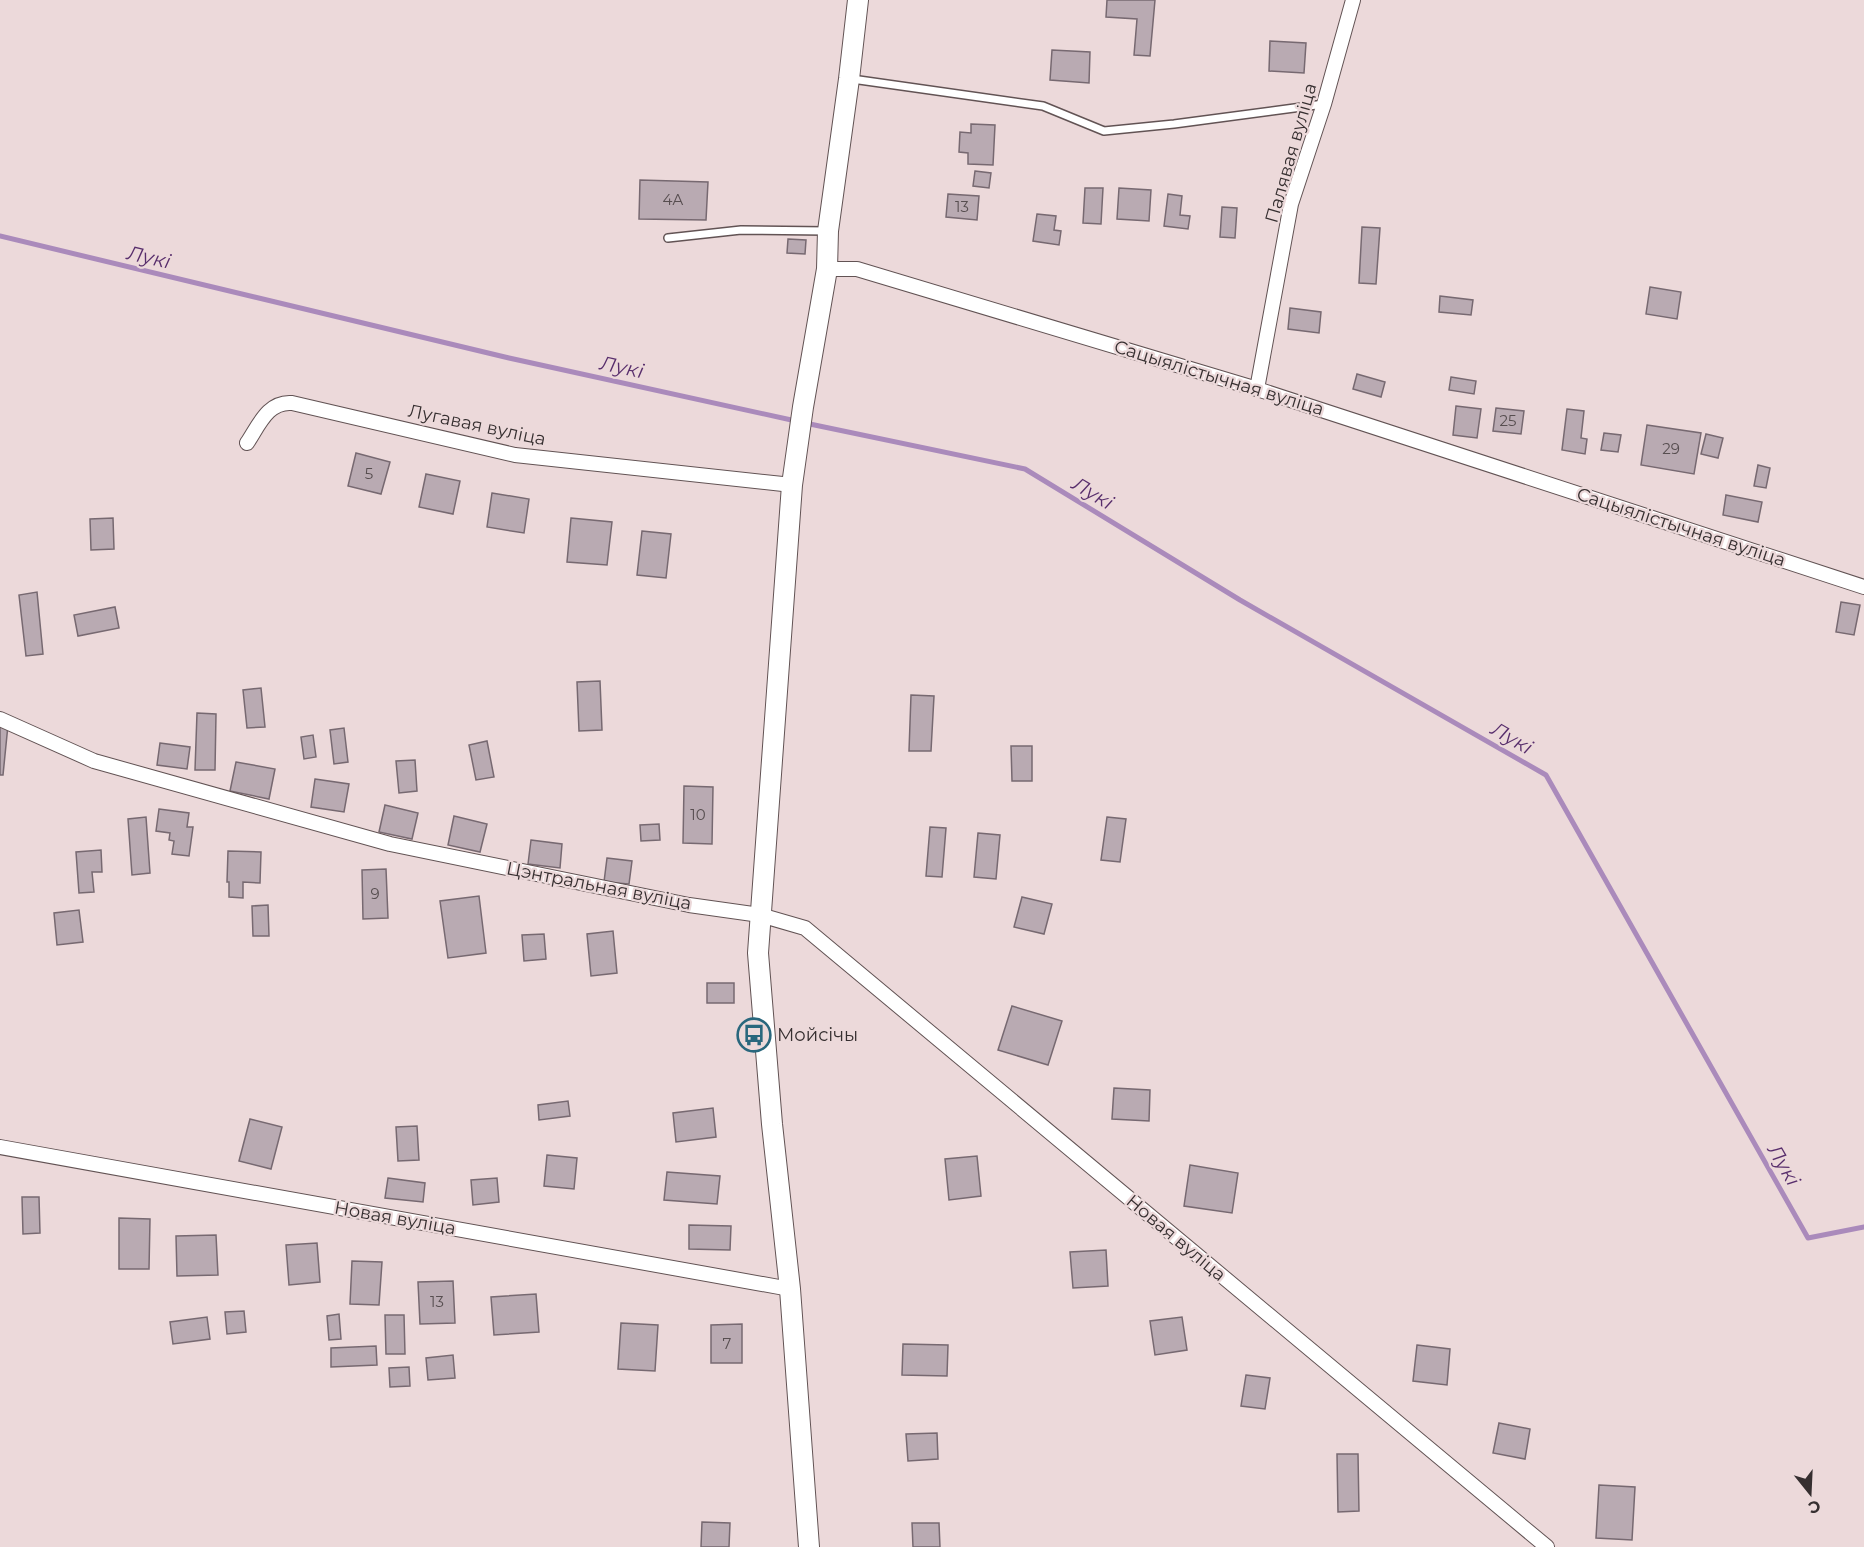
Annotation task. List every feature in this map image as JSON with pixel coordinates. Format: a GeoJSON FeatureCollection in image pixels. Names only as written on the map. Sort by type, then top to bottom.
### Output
{"type":"FeatureCollection","features":[{"type":"Feature","properties":{"kind":"street"},"geometry":{"type":"LineString","coordinates":[[809,1547],[790,1289],[772,1124],[759,964],[760,915],[792,485],[803,407],[828,269],[828,231],[858,0]]}},
{"type":"Feature","properties":{"kind":"street","name":"Палявая вуліца"},"geometry":{"type":"LineString","coordinates":[[1257,389],[1291,204],[1324,104],[1353,0]]}},
{"type":"Feature","properties":{"kind":"street","name":"Сацыялістычная вуліца"},"geometry":{"type":"LineString","coordinates":[[828,269],[857,269],[1257,389],[1864,587]]}},
{"type":"Feature","properties":{"kind":"street","name":"Лугавая вуліца"},"geometry":{"type":"LineString","coordinates":[[246,443],[272,407],[284,402],[515,455],[792,485]]}},
{"type":"Feature","properties":{"kind":"street","name":"Цэнтральная вуліца"},"geometry":{"type":"LineString","coordinates":[[0,719],[94,761],[390,844],[689,905],[760,915],[805,928]]}},
{"type":"Feature","properties":{"kind":"street","name":"Новая вуліца"},"geometry":{"type":"LineString","coordinates":[[805,928],[1547,1547]]}},
{"type":"Feature","properties":{"kind":"street","name":"Новая вуліца"},"geometry":{"type":"LineString","coordinates":[[0,1147],[790,1289]]}},
{"type":"Feature","properties":{"kind":"lane"},"geometry":{"type":"LineString","coordinates":[[849,79],[1043,106],[1104,131],[1324,104]]}},
{"type":"Feature","properties":{"kind":"lane"},"geometry":{"type":"LineString","coordinates":[[668,238],[741,230],[828,231]]}},
{"type":"Feature","properties":{"kind":"building"},"geometry":{"type":"Polygon","coordinates":[[[1107,0],[1155,0],[1150,56],[1134,55],[1137,19],[1106,17],[1107,0]]]}},
{"type":"Feature","properties":{"kind":"building"},"geometry":{"type":"Polygon","coordinates":[[[1270,41],[1306,43],[1304,73],[1269,71],[1270,41]]]}},
{"type":"Feature","properties":{"kind":"building"},"geometry":{"type":"Polygon","coordinates":[[[1052,50],[1090,52],[1089,83],[1050,80],[1052,50]]]}},
{"type":"Feature","properties":{"kind":"building"},"geometry":{"type":"Polygon","coordinates":[[[971,124],[995,125],[993,165],[968,164],[968,153],[959,152],[960,132],[971,133],[971,124]]]}},
{"type":"Feature","properties":{"kind":"building"},"geometry":{"type":"Polygon","coordinates":[[[975,171],[991,173],[989,188],[973,186],[975,171]]]}},
{"type":"Feature","properties":{"kind":"building"},"geometry":{"type":"Polygon","coordinates":[[[640,180],[708,182],[706,220],[639,219],[640,180]]]}},
{"type":"Feature","properties":{"kind":"building"},"geometry":{"type":"Polygon","coordinates":[[[1085,188],[1103,188],[1101,224],[1083,223],[1085,188]]]}},
{"type":"Feature","properties":{"kind":"building"},"geometry":{"type":"Polygon","coordinates":[[[1119,188],[1151,190],[1149,221],[1117,219],[1119,188]]]}},
{"type":"Feature","properties":{"kind":"building"},"geometry":{"type":"Polygon","coordinates":[[[948,194],[979,196],[977,220],[946,217],[948,194]]]}},
{"type":"Feature","properties":{"kind":"building"},"geometry":{"type":"Polygon","coordinates":[[[1168,194],[1182,196],[1180,215],[1190,216],[1188,229],[1164,226],[1168,194]]]}},
{"type":"Feature","properties":{"kind":"building"},"geometry":{"type":"Polygon","coordinates":[[[1222,207],[1237,208],[1235,238],[1220,237],[1222,207]]]}},
{"type":"Feature","properties":{"kind":"building"},"geometry":{"type":"Polygon","coordinates":[[[1037,214],[1056,216],[1054,230],[1061,231],[1059,245],[1033,241],[1037,214]]]}},
{"type":"Feature","properties":{"kind":"building"},"geometry":{"type":"Polygon","coordinates":[[[1362,227],[1380,228],[1376,284],[1359,283],[1362,227]]]}},
{"type":"Feature","properties":{"kind":"building"},"geometry":{"type":"Polygon","coordinates":[[[788,239],[806,240],[805,254],[787,253],[788,239]]]}},
{"type":"Feature","properties":{"kind":"building"},"geometry":{"type":"Polygon","coordinates":[[[1650,287],[1681,292],[1677,319],[1646,314],[1650,287]]]}},
{"type":"Feature","properties":{"kind":"building"},"geometry":{"type":"Polygon","coordinates":[[[1440,296],[1473,300],[1471,315],[1439,312],[1440,296]]]}},
{"type":"Feature","properties":{"kind":"building"},"geometry":{"type":"Polygon","coordinates":[[[1290,308],[1321,312],[1319,333],[1288,329],[1290,308]]]}},
{"type":"Feature","properties":{"kind":"building"},"geometry":{"type":"Polygon","coordinates":[[[1357,374],[1385,382],[1381,397],[1353,389],[1357,374]]]}},
{"type":"Feature","properties":{"kind":"building"},"geometry":{"type":"Polygon","coordinates":[[[1451,377],[1476,381],[1474,394],[1449,390],[1451,377]]]}},
{"type":"Feature","properties":{"kind":"building"},"geometry":{"type":"Polygon","coordinates":[[[1456,406],[1481,409],[1477,438],[1453,435],[1456,406]]]}},
{"type":"Feature","properties":{"kind":"building"},"geometry":{"type":"Polygon","coordinates":[[[1496,408],[1524,411],[1521,434],[1493,431],[1496,408]]]}},
{"type":"Feature","properties":{"kind":"building"},"geometry":{"type":"Polygon","coordinates":[[[1567,409],[1584,411],[1581,438],[1587,439],[1585,454],[1562,450],[1567,409]]]}},
{"type":"Feature","properties":{"kind":"building"},"geometry":{"type":"Polygon","coordinates":[[[1647,425],[1701,433],[1694,474],[1641,465],[1647,425]]]}},
{"type":"Feature","properties":{"kind":"building"},"geometry":{"type":"Polygon","coordinates":[[[1604,433],[1621,435],[1618,452],[1601,450],[1604,433]]]}},
{"type":"Feature","properties":{"kind":"building"},"geometry":{"type":"Polygon","coordinates":[[[1706,434],[1723,438],[1718,458],[1701,454],[1706,434]]]}},
{"type":"Feature","properties":{"kind":"building"},"geometry":{"type":"Polygon","coordinates":[[[356,453],[390,462],[381,494],[348,486],[356,453]]]}},
{"type":"Feature","properties":{"kind":"building"},"geometry":{"type":"Polygon","coordinates":[[[1758,465],[1770,468],[1766,488],[1754,486],[1758,465]]]}},
{"type":"Feature","properties":{"kind":"building"},"geometry":{"type":"Polygon","coordinates":[[[426,474],[460,481],[453,514],[419,507],[426,474]]]}},
{"type":"Feature","properties":{"kind":"building"},"geometry":{"type":"Polygon","coordinates":[[[492,493],[529,499],[524,533],[487,527],[492,493]]]}},
{"type":"Feature","properties":{"kind":"building"},"geometry":{"type":"Polygon","coordinates":[[[1726,495],[1762,502],[1758,522],[1723,515],[1726,495]]]}},
{"type":"Feature","properties":{"kind":"building"},"geometry":{"type":"Polygon","coordinates":[[[113,518],[114,549],[91,550],[90,519],[113,518]]]}},
{"type":"Feature","properties":{"kind":"building"},"geometry":{"type":"Polygon","coordinates":[[[571,518],[612,522],[607,565],[567,562],[571,518]]]}},
{"type":"Feature","properties":{"kind":"building"},"geometry":{"type":"Polygon","coordinates":[[[642,531],[671,534],[666,578],[637,575],[642,531]]]}},
{"type":"Feature","properties":{"kind":"building"},"geometry":{"type":"Polygon","coordinates":[[[37,592],[43,654],[26,656],[19,595],[37,592]]]}},
{"type":"Feature","properties":{"kind":"building"},"geometry":{"type":"Polygon","coordinates":[[[1841,602],[1860,605],[1854,635],[1836,632],[1841,602]]]}},
{"type":"Feature","properties":{"kind":"building"},"geometry":{"type":"Polygon","coordinates":[[[115,607],[119,628],[78,636],[74,615],[115,607]]]}},
{"type":"Feature","properties":{"kind":"building"},"geometry":{"type":"Polygon","coordinates":[[[600,681],[602,730],[579,731],[577,682],[600,681]]]}},
{"type":"Feature","properties":{"kind":"building"},"geometry":{"type":"Polygon","coordinates":[[[261,688],[265,727],[247,728],[243,690],[261,688]]]}},
{"type":"Feature","properties":{"kind":"building"},"geometry":{"type":"Polygon","coordinates":[[[911,695],[934,696],[931,751],[909,751],[911,695]]]}},
{"type":"Feature","properties":{"kind":"building"},"geometry":{"type":"Polygon","coordinates":[[[197,713],[216,714],[215,770],[195,770],[197,713]]]}},
{"type":"Feature","properties":{"kind":"building"},"geometry":{"type":"Polygon","coordinates":[[[0,724],[8,725],[3,775],[0,775],[0,724]]]}},
{"type":"Feature","properties":{"kind":"building"},"geometry":{"type":"Polygon","coordinates":[[[344,728],[348,762],[334,764],[330,730],[344,728]]]}},
{"type":"Feature","properties":{"kind":"building"},"geometry":{"type":"Polygon","coordinates":[[[313,735],[316,757],[304,759],[301,737],[313,735]]]}},
{"type":"Feature","properties":{"kind":"building"},"geometry":{"type":"Polygon","coordinates":[[[487,741],[494,777],[476,780],[469,745],[487,741]]]}},
{"type":"Feature","properties":{"kind":"building"},"geometry":{"type":"Polygon","coordinates":[[[160,743],[190,747],[187,769],[157,765],[160,743]]]}},
{"type":"Feature","properties":{"kind":"building"},"geometry":{"type":"Polygon","coordinates":[[[1011,746],[1032,746],[1032,781],[1012,781],[1011,746]]]}},
{"type":"Feature","properties":{"kind":"building"},"geometry":{"type":"Polygon","coordinates":[[[415,760],[417,791],[399,793],[396,761],[415,760]]]}},
{"type":"Feature","properties":{"kind":"building"},"geometry":{"type":"Polygon","coordinates":[[[236,762],[275,769],[269,799],[230,791],[236,762]]]}},
{"type":"Feature","properties":{"kind":"building"},"geometry":{"type":"Polygon","coordinates":[[[315,779],[349,784],[344,812],[311,807],[315,779]]]}},
{"type":"Feature","properties":{"kind":"building"},"geometry":{"type":"Polygon","coordinates":[[[684,786],[713,787],[712,844],[683,843],[684,786]]]}},
{"type":"Feature","properties":{"kind":"building"},"geometry":{"type":"Polygon","coordinates":[[[385,805],[418,813],[412,839],[379,832],[385,805]]]}},
{"type":"Feature","properties":{"kind":"building"},"geometry":{"type":"Polygon","coordinates":[[[159,809],[189,813],[187,827],[193,827],[189,856],[172,854],[174,841],[169,840],[170,833],[156,831],[159,809]]]}},
{"type":"Feature","properties":{"kind":"building"},"geometry":{"type":"Polygon","coordinates":[[[454,816],[487,824],[480,852],[448,845],[454,816]]]}},
{"type":"Feature","properties":{"kind":"building"},"geometry":{"type":"Polygon","coordinates":[[[146,817],[150,873],[132,875],[128,819],[146,817]]]}},
{"type":"Feature","properties":{"kind":"building"},"geometry":{"type":"Polygon","coordinates":[[[1107,817],[1126,819],[1120,862],[1101,860],[1107,817]]]}},
{"type":"Feature","properties":{"kind":"building"},"geometry":{"type":"Polygon","coordinates":[[[659,824],[660,840],[641,841],[640,825],[659,824]]]}},
{"type":"Feature","properties":{"kind":"building"},"geometry":{"type":"Polygon","coordinates":[[[930,827],[946,828],[942,877],[926,876],[930,827]]]}},
{"type":"Feature","properties":{"kind":"building"},"geometry":{"type":"Polygon","coordinates":[[[978,833],[1000,835],[996,879],[974,877],[978,833]]]}},
{"type":"Feature","properties":{"kind":"building"},"geometry":{"type":"Polygon","coordinates":[[[531,840],[562,844],[560,868],[528,864],[531,840]]]}},
{"type":"Feature","properties":{"kind":"building"},"geometry":{"type":"Polygon","coordinates":[[[101,850],[102,872],[92,872],[94,892],[79,893],[76,852],[101,850]]]}},
{"type":"Feature","properties":{"kind":"building"},"geometry":{"type":"Polygon","coordinates":[[[228,851],[261,852],[260,883],[243,882],[243,898],[229,897],[228,851]]]}},
{"type":"Feature","properties":{"kind":"building"},"geometry":{"type":"Polygon","coordinates":[[[607,858],[632,861],[629,884],[604,882],[607,858]]]}},
{"type":"Feature","properties":{"kind":"building"},"geometry":{"type":"Polygon","coordinates":[[[386,869],[388,918],[363,919],[362,870],[386,869]]]}},
{"type":"Feature","properties":{"kind":"building"},"geometry":{"type":"Polygon","coordinates":[[[479,896],[486,953],[448,958],[440,901],[479,896]]]}},
{"type":"Feature","properties":{"kind":"building"},"geometry":{"type":"Polygon","coordinates":[[[1022,897],[1052,904],[1044,934],[1014,927],[1022,897]]]}},
{"type":"Feature","properties":{"kind":"building"},"geometry":{"type":"Polygon","coordinates":[[[268,905],[269,936],[253,936],[252,906],[268,905]]]}},
{"type":"Feature","properties":{"kind":"building"},"geometry":{"type":"Polygon","coordinates":[[[79,910],[83,942],[57,945],[54,913],[79,910]]]}},
{"type":"Feature","properties":{"kind":"building"},"geometry":{"type":"Polygon","coordinates":[[[613,931],[617,973],[591,976],[587,934],[613,931]]]}},
{"type":"Feature","properties":{"kind":"building"},"geometry":{"type":"Polygon","coordinates":[[[544,934],[546,959],[524,961],[522,935],[544,934]]]}},
{"type":"Feature","properties":{"kind":"building"},"geometry":{"type":"Polygon","coordinates":[[[707,983],[734,983],[734,1003],[707,1003],[707,983]]]}},
{"type":"Feature","properties":{"kind":"building"},"geometry":{"type":"Polygon","coordinates":[[[1012,1006],[1062,1021],[1048,1065],[998,1050],[1012,1006]]]}},
{"type":"Feature","properties":{"kind":"building"},"geometry":{"type":"Polygon","coordinates":[[[1114,1088],[1150,1090],[1149,1121],[1112,1119],[1114,1088]]]}},
{"type":"Feature","properties":{"kind":"building"},"geometry":{"type":"Polygon","coordinates":[[[568,1101],[570,1116],[539,1120],[538,1105],[568,1101]]]}},
{"type":"Feature","properties":{"kind":"building"},"geometry":{"type":"Polygon","coordinates":[[[713,1108],[716,1137],[676,1142],[673,1113],[713,1108]]]}},
{"type":"Feature","properties":{"kind":"building"},"geometry":{"type":"Polygon","coordinates":[[[250,1119],[282,1127],[271,1169],[239,1161],[250,1119]]]}},
{"type":"Feature","properties":{"kind":"building"},"geometry":{"type":"Polygon","coordinates":[[[417,1126],[419,1160],[398,1161],[396,1127],[417,1126]]]}},
{"type":"Feature","properties":{"kind":"building"},"geometry":{"type":"Polygon","coordinates":[[[547,1155],[577,1158],[574,1189],[544,1186],[547,1155]]]}},
{"type":"Feature","properties":{"kind":"building"},"geometry":{"type":"Polygon","coordinates":[[[977,1156],[981,1196],[949,1200],[945,1159],[977,1156]]]}},
{"type":"Feature","properties":{"kind":"building"},"geometry":{"type":"Polygon","coordinates":[[[1190,1165],[1238,1173],[1232,1213],[1184,1206],[1190,1165]]]}},
{"type":"Feature","properties":{"kind":"building"},"geometry":{"type":"Polygon","coordinates":[[[667,1172],[720,1176],[717,1204],[664,1200],[667,1172]]]}},
{"type":"Feature","properties":{"kind":"building"},"geometry":{"type":"Polygon","coordinates":[[[388,1178],[425,1183],[423,1202],[385,1198],[388,1178]]]}},
{"type":"Feature","properties":{"kind":"building"},"geometry":{"type":"Polygon","coordinates":[[[497,1178],[499,1202],[473,1205],[471,1180],[497,1178]]]}},
{"type":"Feature","properties":{"kind":"building"},"geometry":{"type":"Polygon","coordinates":[[[22,1197],[39,1197],[40,1233],[23,1234],[22,1197]]]}},
{"type":"Feature","properties":{"kind":"building"},"geometry":{"type":"Polygon","coordinates":[[[119,1218],[150,1219],[149,1269],[119,1269],[119,1218]]]}},
{"type":"Feature","properties":{"kind":"building"},"geometry":{"type":"Polygon","coordinates":[[[689,1225],[731,1226],[730,1250],[689,1249],[689,1225]]]}},
{"type":"Feature","properties":{"kind":"building"},"geometry":{"type":"Polygon","coordinates":[[[216,1235],[218,1275],[177,1276],[176,1236],[216,1235]]]}},
{"type":"Feature","properties":{"kind":"building"},"geometry":{"type":"Polygon","coordinates":[[[317,1243],[320,1282],[289,1285],[286,1245],[317,1243]]]}},
{"type":"Feature","properties":{"kind":"building"},"geometry":{"type":"Polygon","coordinates":[[[1106,1250],[1108,1286],[1073,1288],[1070,1252],[1106,1250]]]}},
{"type":"Feature","properties":{"kind":"building"},"geometry":{"type":"Polygon","coordinates":[[[352,1261],[382,1262],[379,1305],[350,1304],[352,1261]]]}},
{"type":"Feature","properties":{"kind":"building"},"geometry":{"type":"Polygon","coordinates":[[[453,1281],[455,1323],[420,1324],[418,1282],[453,1281]]]}},
{"type":"Feature","properties":{"kind":"building"},"geometry":{"type":"Polygon","coordinates":[[[536,1294],[539,1332],[494,1335],[491,1297],[536,1294]]]}},
{"type":"Feature","properties":{"kind":"building"},"geometry":{"type":"Polygon","coordinates":[[[244,1311],[246,1332],[227,1334],[225,1312],[244,1311]]]}},
{"type":"Feature","properties":{"kind":"building"},"geometry":{"type":"Polygon","coordinates":[[[339,1314],[341,1339],[329,1340],[327,1316],[339,1314]]]}},
{"type":"Feature","properties":{"kind":"building"},"geometry":{"type":"Polygon","coordinates":[[[385,1315],[404,1315],[405,1354],[386,1354],[385,1315]]]}},
{"type":"Feature","properties":{"kind":"building"},"geometry":{"type":"Polygon","coordinates":[[[207,1317],[210,1339],[173,1344],[170,1322],[207,1317]]]}},
{"type":"Feature","properties":{"kind":"building"},"geometry":{"type":"Polygon","coordinates":[[[1182,1317],[1187,1350],[1155,1355],[1150,1321],[1182,1317]]]}},
{"type":"Feature","properties":{"kind":"building"},"geometry":{"type":"Polygon","coordinates":[[[621,1323],[658,1325],[655,1371],[618,1369],[621,1323]]]}},
{"type":"Feature","properties":{"kind":"building"},"geometry":{"type":"Polygon","coordinates":[[[742,1324],[742,1363],[711,1363],[711,1325],[742,1324]]]}},
{"type":"Feature","properties":{"kind":"building"},"geometry":{"type":"Polygon","coordinates":[[[903,1344],[948,1345],[947,1376],[902,1375],[903,1344]]]}},
{"type":"Feature","properties":{"kind":"building"},"geometry":{"type":"Polygon","coordinates":[[[1417,1345],[1450,1349],[1447,1385],[1413,1381],[1417,1345]]]}},
{"type":"Feature","properties":{"kind":"building"},"geometry":{"type":"Polygon","coordinates":[[[376,1346],[377,1365],[331,1367],[331,1348],[376,1346]]]}},
{"type":"Feature","properties":{"kind":"building"},"geometry":{"type":"Polygon","coordinates":[[[453,1355],[455,1378],[428,1380],[426,1358],[453,1355]]]}},
{"type":"Feature","properties":{"kind":"building"},"geometry":{"type":"Polygon","coordinates":[[[409,1367],[410,1386],[390,1387],[389,1368],[409,1367]]]}},
{"type":"Feature","properties":{"kind":"building"},"geometry":{"type":"Polygon","coordinates":[[[1246,1375],[1270,1378],[1265,1409],[1241,1406],[1246,1375]]]}},
{"type":"Feature","properties":{"kind":"building"},"geometry":{"type":"Polygon","coordinates":[[[1499,1423],[1530,1429],[1525,1459],[1493,1453],[1499,1423]]]}},
{"type":"Feature","properties":{"kind":"building"},"geometry":{"type":"Polygon","coordinates":[[[937,1433],[938,1459],[908,1461],[906,1434],[937,1433]]]}},
{"type":"Feature","properties":{"kind":"building"},"geometry":{"type":"Polygon","coordinates":[[[1337,1454],[1358,1454],[1359,1511],[1338,1512],[1337,1454]]]}},
{"type":"Feature","properties":{"kind":"building"},"geometry":{"type":"Polygon","coordinates":[[[1599,1485],[1635,1487],[1632,1540],[1596,1538],[1599,1485]]]}},
{"type":"Feature","properties":{"kind":"building"},"geometry":{"type":"Polygon","coordinates":[[[702,1522],[730,1523],[729,1547],[701,1547],[702,1522]]]}},
{"type":"Feature","properties":{"kind":"building"},"geometry":{"type":"Polygon","coordinates":[[[912,1523],[939,1523],[940,1547],[913,1547],[912,1523]]]}},
{"type":"Feature","properties":{"kind":"waterway","name":"Лукі"},"geometry":{"type":"LineString","coordinates":[[0,236],[509,358],[796,421]]}},
{"type":"Feature","properties":{"kind":"waterway","name":"Лукі"},"geometry":{"type":"LineString","coordinates":[[805,423],[1025,469],[1240,600],[1546,775],[1808,1238],[1864,1227]]}},
{"type":"Feature","properties":{"kind":"place","name":"Мойсічы"},"geometry":{"type":"Point","coordinates":[754,1035]}}]}
